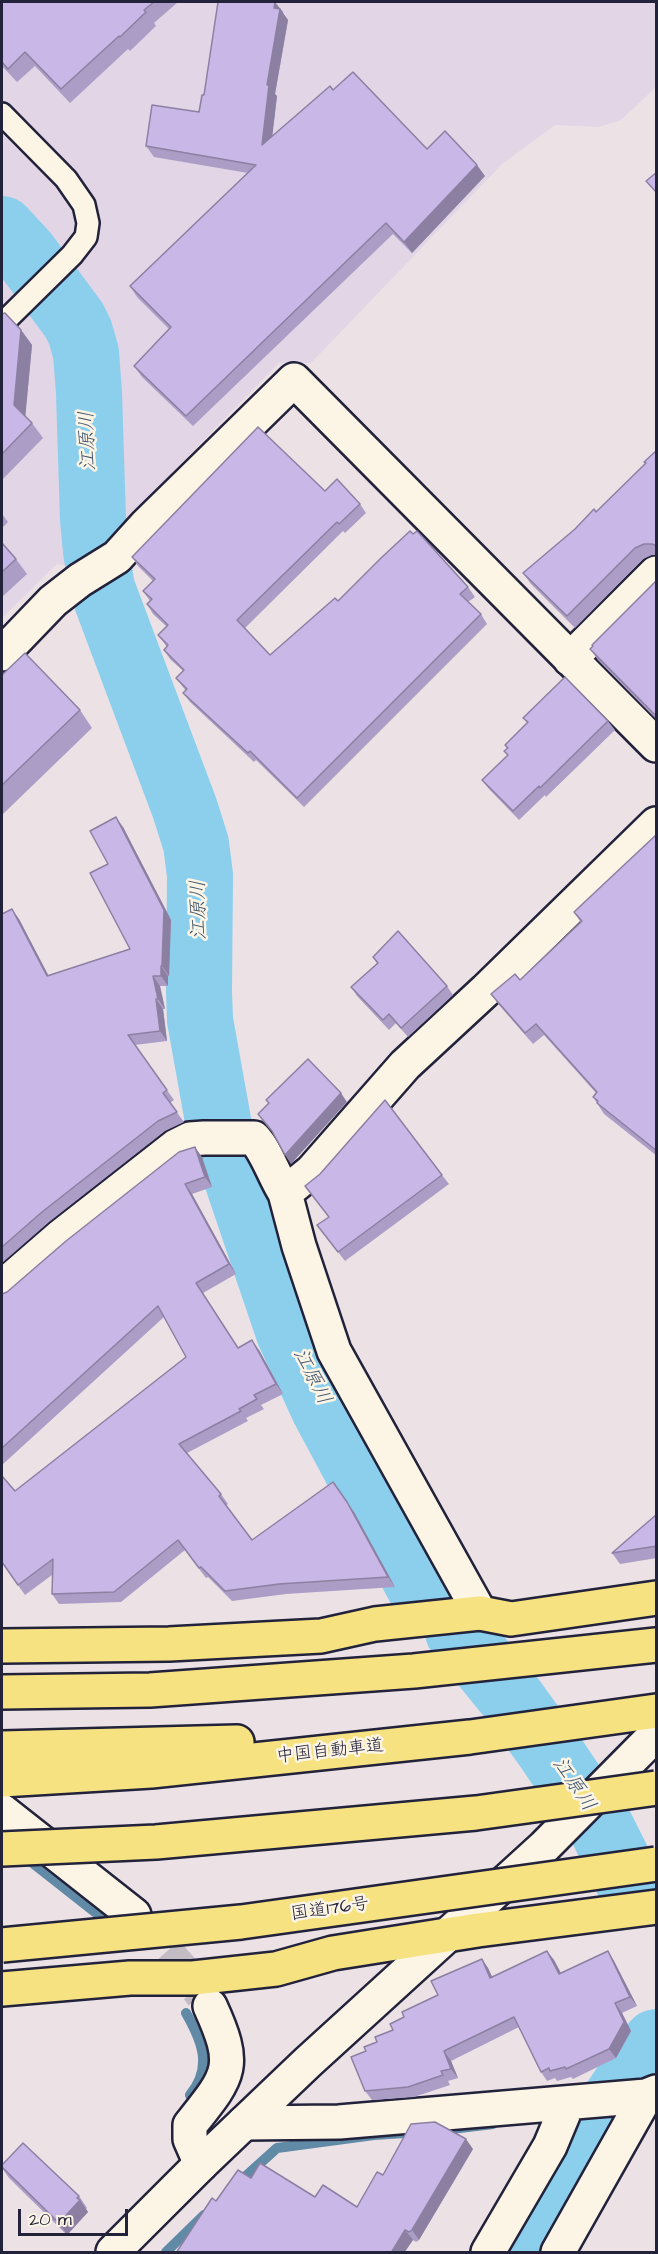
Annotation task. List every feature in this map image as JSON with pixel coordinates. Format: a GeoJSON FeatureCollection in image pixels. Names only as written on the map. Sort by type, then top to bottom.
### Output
{"type":"FeatureCollection","features":[{"type":"Feature","properties":{"kind":"highway"},"geometry":{"type":"LineString","coordinates":[[2,1646],[169,1644],[321,1636],[375,1624],[480,1613],[511,1619],[657,1598]]}},
{"type":"Feature","properties":{"kind":"highway"},"geometry":{"type":"LineString","coordinates":[[2,1692],[150,1690],[391,1673],[657,1645]]}},
{"type":"Feature","properties":{"kind":"highway","name":"中国自動車道"},"geometry":{"type":"LineString","coordinates":[[2,1780],[152,1771],[470,1737],[657,1711]]}},
{"type":"Feature","properties":{"kind":"highway"},"geometry":{"type":"LineString","coordinates":[[2,1748],[470,1737]]}},
{"type":"Feature","properties":{"kind":"highway"},"geometry":{"type":"LineString","coordinates":[[2,1872],[102,1861],[657,1788]]}},
{"type":"Feature","properties":{"kind":"highway"},"geometry":{"type":"LineString","coordinates":[[2,1849],[156,1842],[476,1813]]}},
{"type":"Feature","properties":{"kind":"highway","name":"国道176号"},"geometry":{"type":"LineString","coordinates":[[2,1945],[241,1922],[657,1864]]}},
{"type":"Feature","properties":{"kind":"highway"},"geometry":{"type":"LineString","coordinates":[[2,1989],[130,1978],[193,1978],[276,1969],[333,1953],[446,1935],[657,1907]]}},
{"type":"Feature","properties":{"kind":"street"},"geometry":{"type":"LineString","coordinates":[[2,654],[53,601],[80,580],[117,557],[146,525],[294,380],[657,746]]}},
{"type":"Feature","properties":{"kind":"street"},"geometry":{"type":"LineString","coordinates":[[570,659],[657,573]]}},
{"type":"Feature","properties":{"kind":"street"},"geometry":{"type":"LineString","coordinates":[[285,1193],[312,1171],[405,1065],[657,824]]}},
{"type":"Feature","properties":{"kind":"street"},"geometry":{"type":"LineString","coordinates":[[2,1287],[61,1236],[176,1146],[190,1139],[254,1138],[261,1145],[285,1193],[299,1246],[334,1351],[480,1613]]}},
{"type":"Feature","properties":{"kind":"street"},"geometry":{"type":"LineString","coordinates":[[113,2253],[244,2123],[544,1847],[657,1734]]}},
{"type":"Feature","properties":{"kind":"street"},"geometry":{"type":"LineString","coordinates":[[2,1811],[134,1915]]}},
{"type":"Feature","properties":{"kind":"street"},"geometry":{"type":"LineString","coordinates":[[201,2164],[190,2139],[190,2125],[218,2090],[227,2070],[222,2033],[210,2007]]}},
{"type":"Feature","properties":{"kind":"street"},"geometry":{"type":"LineString","coordinates":[[244,2123],[339,2122],[648,2095]]}},
{"type":"Feature","properties":{"kind":"street"},"geometry":{"type":"LineString","coordinates":[[558,2253],[648,2095]]}},
{"type":"Feature","properties":{"kind":"street"},"geometry":{"type":"LineString","coordinates":[[488,2253],[550,2146],[580,2102]]}},
{"type":"Feature","properties":{"kind":"lane"},"geometry":{"type":"LineString","coordinates":[[2,114],[66,179],[84,205],[88,223],[86,237],[72,255],[11,315]]}},
{"type":"Feature","properties":{"kind":"shaded area"},"geometry":{"type":"Polygon","coordinates":[[[2,2],[656,2],[656,87],[621,120],[599,127],[555,125],[502,164],[311,363],[279,363],[133,513],[114,540],[79,567],[57,564],[2,618],[2,2]]]}},
{"type":"Feature","properties":{"kind":"building"},"geometry":{"type":"Polygon","coordinates":[[[2,2],[154,2],[120,37],[61,89],[25,52],[8,69],[2,62],[2,2]]]}},
{"type":"Feature","properties":{"kind":"building"},"geometry":{"type":"Polygon","coordinates":[[[218,2],[275,2],[274,8],[280,9],[267,85],[269,85],[262,145],[330,86],[333,90],[353,72],[427,149],[445,131],[477,165],[404,242],[386,223],[186,416],[134,366],[171,327],[130,286],[256,165],[146,146],[152,105],[199,112],[202,95],[204,95],[218,2]]]}},
{"type":"Feature","properties":{"kind":"building"},"geometry":{"type":"Polygon","coordinates":[[[657,172],[657,193],[646,181],[657,172]]]}},
{"type":"Feature","properties":{"kind":"building"},"geometry":{"type":"Polygon","coordinates":[[[5,313],[21,330],[14,405],[32,423],[2,454],[2,314],[5,313]]]}},
{"type":"Feature","properties":{"kind":"building"},"geometry":{"type":"Polygon","coordinates":[[[258,427],[325,491],[337,479],[360,504],[339,524],[337,522],[237,620],[270,655],[335,598],[338,601],[410,531],[413,534],[417,531],[468,587],[460,594],[481,614],[297,798],[250,751],[248,753],[183,693],[187,689],[176,678],[184,670],[164,650],[168,645],[158,635],[168,625],[147,604],[152,599],[143,591],[155,579],[132,557],[258,427]]]}},
{"type":"Feature","properties":{"kind":"building"},"geometry":{"type":"Polygon","coordinates":[[[657,450],[657,546],[644,544],[635,548],[567,616],[523,573],[575,529],[594,509],[596,512],[657,450]]]}},
{"type":"Feature","properties":{"kind":"building"},"geometry":{"type":"Polygon","coordinates":[[[2,543],[16,559],[2,572],[2,543]]]}},
{"type":"Feature","properties":{"kind":"building"},"geometry":{"type":"Polygon","coordinates":[[[657,580],[657,717],[590,649],[657,580]]]}},
{"type":"Feature","properties":{"kind":"building"},"geometry":{"type":"Polygon","coordinates":[[[25,653],[80,710],[2,785],[2,675],[25,653]]]}},
{"type":"Feature","properties":{"kind":"building"},"geometry":{"type":"Polygon","coordinates":[[[565,677],[608,721],[540,788],[539,786],[513,811],[482,780],[508,755],[504,751],[508,748],[505,745],[528,722],[523,718],[565,677]]]}},
{"type":"Feature","properties":{"kind":"building"},"geometry":{"type":"Polygon","coordinates":[[[116,817],[164,910],[161,976],[153,976],[158,999],[156,999],[160,1031],[128,1035],[167,1090],[163,1093],[177,1112],[158,1121],[42,1212],[2,1247],[2,914],[12,909],[47,976],[130,949],[90,873],[108,864],[90,831],[116,817]]]}},
{"type":"Feature","properties":{"kind":"building"},"geometry":{"type":"Polygon","coordinates":[[[657,834],[657,1151],[597,1103],[598,1101],[593,1097],[597,1092],[536,1024],[525,1033],[491,994],[515,974],[520,980],[582,921],[574,912],[657,834]]]}},
{"type":"Feature","properties":{"kind":"building"},"geometry":{"type":"Polygon","coordinates":[[[398,931],[447,986],[401,1028],[389,1014],[383,1020],[351,987],[378,963],[373,957],[398,931]]]}},
{"type":"Feature","properties":{"kind":"building"},"geometry":{"type":"Polygon","coordinates":[[[308,1059],[341,1093],[285,1155],[272,1131],[258,1114],[269,1103],[266,1100],[308,1059]]]}},
{"type":"Feature","properties":{"kind":"building"},"geometry":{"type":"Polygon","coordinates":[[[385,1100],[442,1175],[338,1252],[317,1225],[329,1217],[305,1186],[320,1174],[385,1100]]]}},
{"type":"Feature","properties":{"kind":"building"},"geometry":{"type":"Polygon","coordinates":[[[195,1147],[205,1177],[185,1184],[229,1264],[196,1283],[238,1348],[252,1340],[276,1384],[254,1395],[257,1399],[239,1409],[241,1411],[179,1444],[221,1494],[219,1496],[252,1540],[333,1482],[347,1502],[388,1577],[279,1584],[225,1591],[201,1567],[199,1568],[178,1540],[114,1592],[52,1594],[53,1559],[18,1585],[2,1562],[2,1476],[15,1491],[186,1357],[158,1306],[2,1448],[2,1294],[179,1152],[195,1147]]]}},
{"type":"Feature","properties":{"kind":"building"},"geometry":{"type":"Polygon","coordinates":[[[657,1514],[657,1546],[612,1553],[657,1514]]]}},
{"type":"Feature","properties":{"kind":"building"},"geometry":{"type":"Polygon","coordinates":[[[547,1951],[559,1974],[608,1951],[630,1997],[615,2003],[624,2022],[609,2049],[566,2069],[565,2067],[550,2071],[549,2068],[541,2072],[514,2017],[444,2051],[451,2069],[441,2071],[443,2075],[408,2087],[365,2091],[351,2057],[366,2051],[364,2047],[377,2042],[375,2037],[393,2030],[390,2024],[404,2017],[402,2012],[438,1995],[431,1981],[482,1959],[490,1978],[547,1951]]]}},
{"type":"Feature","properties":{"kind":"building"},"geometry":{"type":"Polygon","coordinates":[[[435,2122],[466,2139],[412,2230],[409,2232],[405,2230],[391,2253],[176,2253],[212,2198],[216,2201],[238,2170],[251,2178],[260,2163],[315,2197],[323,2185],[357,2207],[377,2172],[383,2175],[411,2124],[435,2122]]]}},
{"type":"Feature","properties":{"kind":"building"},"geometry":{"type":"Polygon","coordinates":[[[23,2143],[79,2196],[77,2198],[80,2200],[59,2223],[2,2167],[23,2143]]]}},
{"type":"Feature","properties":{"kind":"waterway","name":"江原川"},"geometry":{"type":"LineString","coordinates":[[2,229],[26,255],[74,320],[86,353],[93,519],[102,588],[196,844],[200,875],[200,1020],[219,1126],[289,1333],[324,1409],[421,1590]]}},
{"type":"Feature","properties":{"kind":"waterway"},"geometry":{"type":"LineString","coordinates":[[78,552],[94,536]]}},
{"type":"Feature","properties":{"kind":"waterway","name":"江原川"},"geometry":{"type":"LineString","coordinates":[[458,1632],[513,1700],[549,1750],[601,1827],[632,1889]]}},
{"type":"Feature","properties":{"kind":"waterway"},"geometry":{"type":"LineString","coordinates":[[25,1857],[114,1927]]}},
{"type":"Feature","properties":{"kind":"waterway"},"geometry":{"type":"LineString","coordinates":[[186,2013],[197,2034],[203,2054],[201,2074],[190,2095],[192,2099]]}},
{"type":"Feature","properties":{"kind":"waterway","name":"江原川"},"geometry":{"type":"LineString","coordinates":[[524,2252],[589,2139],[656,2042]]}},
{"type":"Feature","properties":{"kind":"waterway"},"geometry":{"type":"LineString","coordinates":[[435,2131],[493,2124]]}},
{"type":"Feature","properties":{"kind":"waterway"},"geometry":{"type":"LineString","coordinates":[[571,2129],[589,2139]]}},
{"type":"Feature","properties":{"kind":"waterway"},"geometry":{"type":"LineString","coordinates":[[237,2184],[277,2148],[374,2135],[420,2132]]}},
{"type":"Feature","properties":{"kind":"waterway"},"geometry":{"type":"LineString","coordinates":[[166,2252],[204,2215]]}},
{"type":"Feature","properties":{"kind":"tunnel"},"geometry":{"type":"LineString","coordinates":[[134,1915],[185,1972],[202,1996]]}}]}
